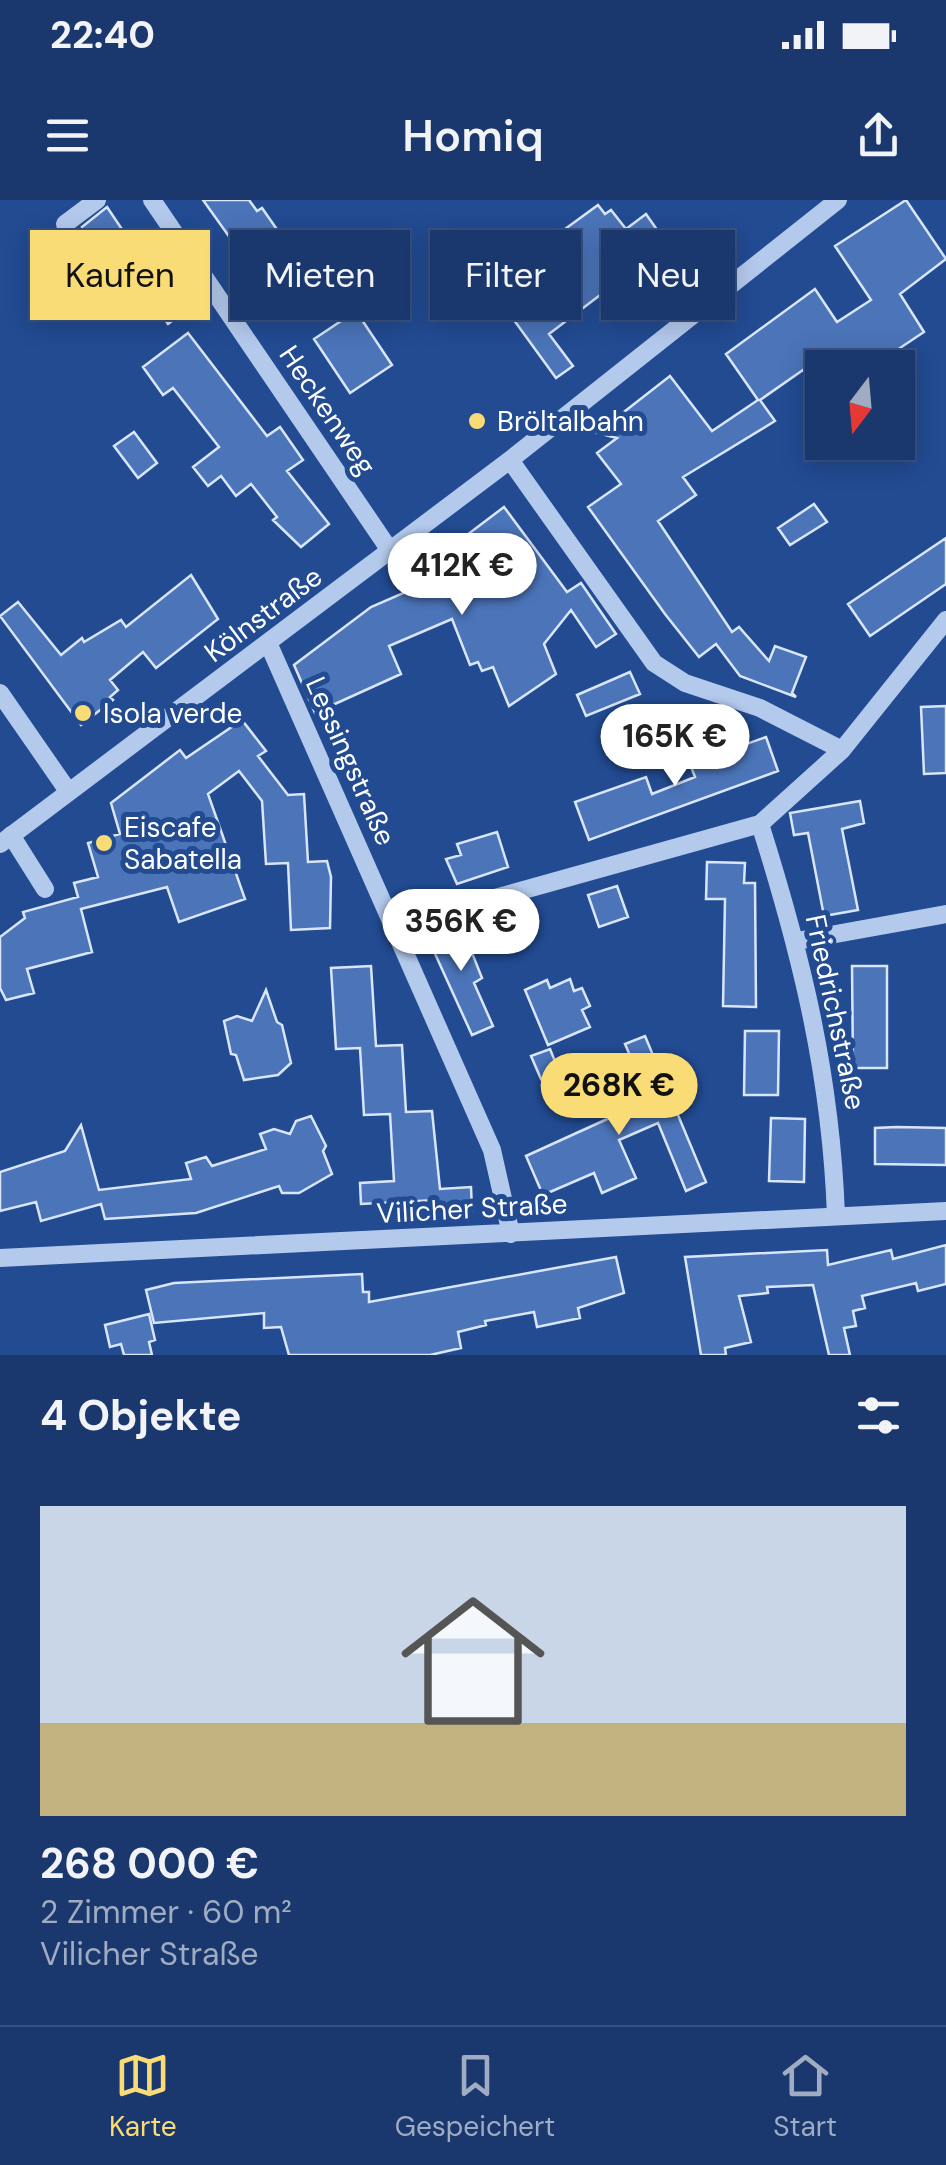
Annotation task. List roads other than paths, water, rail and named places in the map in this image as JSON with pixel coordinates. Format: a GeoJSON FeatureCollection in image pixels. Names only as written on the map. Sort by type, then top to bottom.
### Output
{"type":"FeatureCollection","features":[{"type":"Feature","properties":{"kind":"street"},"geometry":{"type":"LineString","coordinates":[[65,224],[98,200]]}},
{"type":"Feature","properties":{"kind":"street","name":"Heckenweg"},"geometry":{"type":"LineString","coordinates":[[152,200],[172,230]]}},
{"type":"Feature","properties":{"kind":"street","name":"Kölnstraße"},"geometry":{"type":"LineString","coordinates":[[5,840],[391,552],[838,200]]}},
{"type":"Feature","properties":{"kind":"street","name":"Heckenweg"},"geometry":{"type":"LineString","coordinates":[[210,285],[391,552]]}},
{"type":"Feature","properties":{"kind":"street"},"geometry":{"type":"LineString","coordinates":[[510,460],[654,662],[685,683],[760,708],[842,750]]}},
{"type":"Feature","properties":{"kind":"street"},"geometry":{"type":"LineString","coordinates":[[488,900],[760,824],[842,750],[946,620]]}},
{"type":"Feature","properties":{"kind":"street","name":"Lessingstraße"},"geometry":{"type":"LineString","coordinates":[[269,645],[492,1150],[511,1234]]}},
{"type":"Feature","properties":{"kind":"street"},"geometry":{"type":"LineString","coordinates":[[0,693],[68,791]]}},
{"type":"Feature","properties":{"kind":"street","name":"Friedrichstraße"},"geometry":{"type":"LineString","coordinates":[[760,824],[797,941],[819,1038],[833,1139],[836,1216]]}},
{"type":"Feature","properties":{"kind":"street"},"geometry":{"type":"LineString","coordinates":[[5,840],[45,889]]}},
{"type":"Feature","properties":{"kind":"street"},"geometry":{"type":"LineString","coordinates":[[797,941],[946,914]]}},
{"type":"Feature","properties":{"kind":"street","name":"Vilicher Straße"},"geometry":{"type":"LineString","coordinates":[[0,1258],[946,1211]]}},
{"type":"Feature","properties":{"kind":"place","name":"Bröltalbahn"},"geometry":{"type":"Point","coordinates":[477,421]}},
{"type":"Feature","properties":{"kind":"place","name":"Isola verde"},"geometry":{"type":"Point","coordinates":[83,713]}},
{"type":"Feature","properties":{"kind":"place","name":"Eiscafe Sabatella"},"geometry":{"type":"Point","coordinates":[104,843]}}]}
